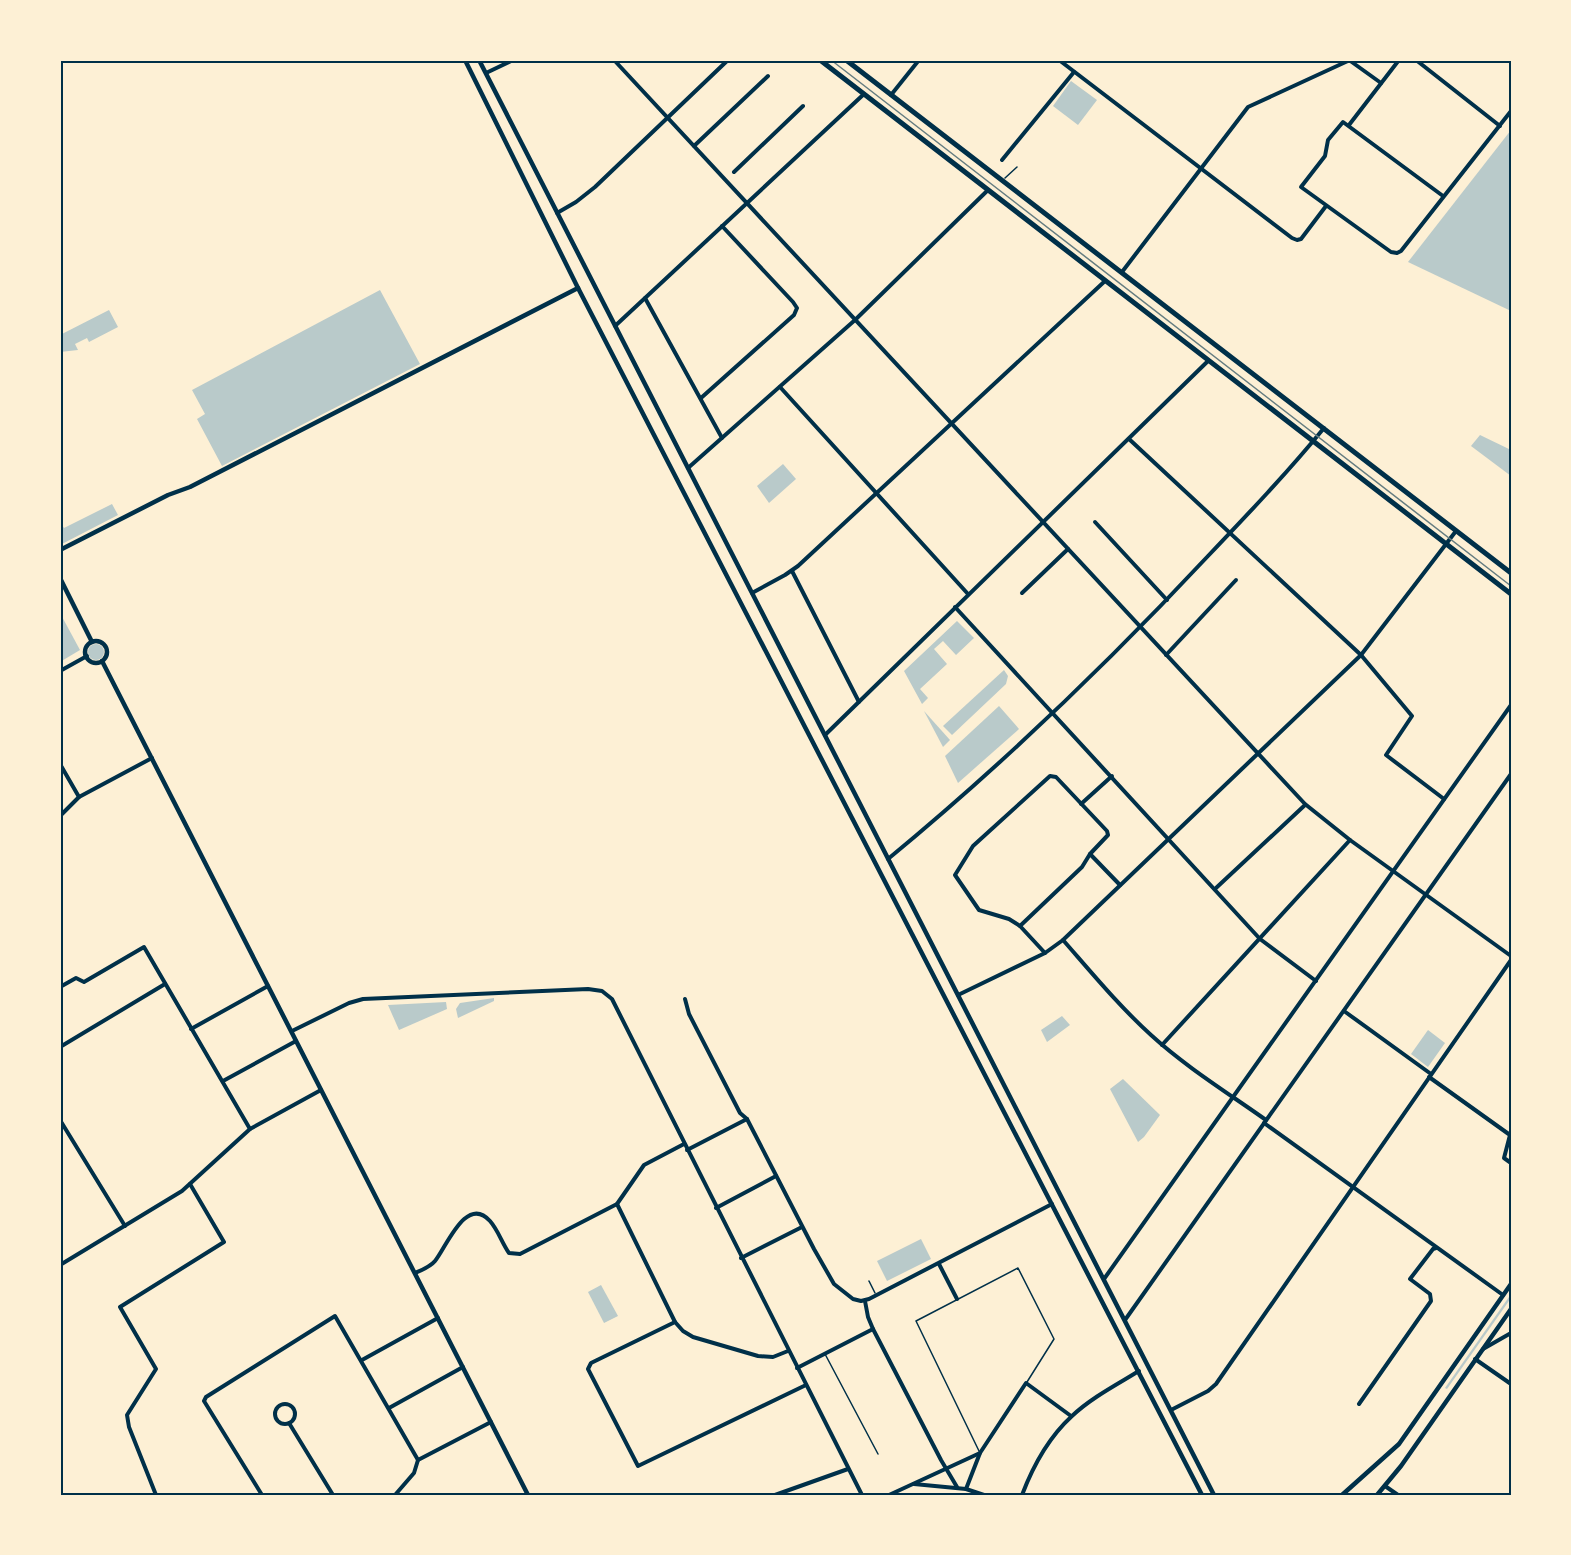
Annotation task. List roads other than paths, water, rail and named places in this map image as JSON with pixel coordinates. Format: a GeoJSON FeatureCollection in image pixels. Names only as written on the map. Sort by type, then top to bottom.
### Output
{"type":"FeatureCollection","features":[{"type":"Feature","properties":{"kind":"main road"},"geometry":{"type":"LineString","coordinates":[[465,60],[578,288],[1202,1495]]}},
{"type":"Feature","properties":{"kind":"main road"},"geometry":{"type":"LineString","coordinates":[[479,60],[1214,1495]]}},
{"type":"Feature","properties":{"kind":"main road"},"geometry":{"type":"LineString","coordinates":[[820,60],[1511,594]]}},
{"type":"Feature","properties":{"kind":"main road"},"geometry":{"type":"LineString","coordinates":[[846,60],[1511,573]]}},
{"type":"Feature","properties":{"kind":"main road"},"geometry":{"type":"LineString","coordinates":[[509,150],[522,144]]}},
{"type":"Feature","properties":{"kind":"main road"},"geometry":{"type":"LineString","coordinates":[[60,550],[168,495],[190,487],[578,288]]}},
{"type":"Feature","properties":{"kind":"main road"},"geometry":{"type":"LineString","coordinates":[[692,508],[705,501]]}},
{"type":"Feature","properties":{"kind":"main road"},"geometry":{"type":"LineString","coordinates":[[60,578],[92,642]]}},
{"type":"Feature","properties":{"kind":"main road"},"geometry":{"type":"LineString","coordinates":[[760,637],[771,631]]}},
{"type":"Feature","properties":{"kind":"main road"},"geometry":{"type":"LineString","coordinates":[[92,642],[101,642],[106,647],[107,655],[102,661],[93,662],[87,656],[87,647],[92,642]]}},
{"type":"Feature","properties":{"kind":"main road"},"geometry":{"type":"LineString","coordinates":[[102,661],[528,1495]]}},
{"type":"Feature","properties":{"kind":"main road"},"geometry":{"type":"LineString","coordinates":[[908,925],[919,919]]}},
{"type":"Feature","properties":{"kind":"main road"},"geometry":{"type":"LineString","coordinates":[[1342,1495],[1399,1444],[1511,1284]]}},
{"type":"Feature","properties":{"kind":"main road"},"geometry":{"type":"LineString","coordinates":[[1377,1495],[1511,1309]]}},
{"type":"Feature","properties":{"kind":"main road"},"geometry":{"type":"LineString","coordinates":[[1161,1415],[1171,1410]]}},
{"type":"Feature","properties":{"kind":"street"},"geometry":{"type":"LineString","coordinates":[[486,73],[513,60]]}},
{"type":"Feature","properties":{"kind":"street"},"geometry":{"type":"LineString","coordinates":[[614,60],[1305,804],[1350,840],[1511,958],[1216,1384],[1208,1391],[1171,1410]]}},
{"type":"Feature","properties":{"kind":"street"},"geometry":{"type":"LineString","coordinates":[[557,213],[586,195],[728,60]]}},
{"type":"Feature","properties":{"kind":"street"},"geometry":{"type":"LineString","coordinates":[[891,95],[919,60]]}},
{"type":"Feature","properties":{"kind":"street"},"geometry":{"type":"LineString","coordinates":[[1059,60],[1297,240],[1301,239],[1326,206]]}},
{"type":"Feature","properties":{"kind":"street"},"geometry":{"type":"LineString","coordinates":[[1122,272],[1252,104],[1350,60],[1382,83]]}},
{"type":"Feature","properties":{"kind":"street"},"geometry":{"type":"LineString","coordinates":[[1349,125],[1399,60]]}},
{"type":"Feature","properties":{"kind":"street"},"geometry":{"type":"LineString","coordinates":[[1416,60],[1500,126]]}},
{"type":"Feature","properties":{"kind":"street"},"geometry":{"type":"LineString","coordinates":[[1002,160],[1074,72]]}},
{"type":"Feature","properties":{"kind":"street"},"geometry":{"type":"LineString","coordinates":[[694,146],[768,76]]}},
{"type":"Feature","properties":{"kind":"street"},"geometry":{"type":"LineString","coordinates":[[615,326],[864,94]]}},
{"type":"Feature","properties":{"kind":"street"},"geometry":{"type":"LineString","coordinates":[[734,172],[803,106]]}},
{"type":"Feature","properties":{"kind":"street"},"geometry":{"type":"LineString","coordinates":[[1443,196],[1345,122],[1341,123],[1328,140],[1325,156],[1301,188],[1394,254],[1401,251],[1511,111]]}},
{"type":"Feature","properties":{"kind":"street"},"geometry":{"type":"LineString","coordinates":[[688,468],[855,320],[988,190]]}},
{"type":"Feature","properties":{"kind":"street"},"geometry":{"type":"LineString","coordinates":[[701,398],[794,315],[796,308],[722,226]]}},
{"type":"Feature","properties":{"kind":"street"},"geometry":{"type":"LineString","coordinates":[[752,593],[792,571],[1105,280]]}},
{"type":"Feature","properties":{"kind":"street"},"geometry":{"type":"LineString","coordinates":[[645,298],[722,438]]}},
{"type":"Feature","properties":{"kind":"street"},"geometry":{"type":"LineString","coordinates":[[825,735],[1208,361]]}},
{"type":"Feature","properties":{"kind":"street"},"geometry":{"type":"LineString","coordinates":[[780,387],[968,594]]}},
{"type":"Feature","properties":{"kind":"street"},"geometry":{"type":"LineString","coordinates":[[888,858],[1054,712],[1140,628],[1230,533],[1324,428]]}},
{"type":"Feature","properties":{"kind":"street"},"geometry":{"type":"LineString","coordinates":[[1129,439],[1361,655],[1412,716],[1386,755],[1444,800]]}},
{"type":"Feature","properties":{"kind":"street"},"geometry":{"type":"LineString","coordinates":[[1095,522],[1167,600]]}},
{"type":"Feature","properties":{"kind":"street"},"geometry":{"type":"LineString","coordinates":[[958,995],[1045,953],[1063,940],[1361,655],[1456,531]]}},
{"type":"Feature","properties":{"kind":"street"},"geometry":{"type":"LineString","coordinates":[[1022,593],[1068,549]]}},
{"type":"Feature","properties":{"kind":"street"},"geometry":{"type":"LineString","coordinates":[[792,571],[859,702]]}},
{"type":"Feature","properties":{"kind":"street"},"geometry":{"type":"LineString","coordinates":[[1166,655],[1236,580]]}},
{"type":"Feature","properties":{"kind":"street"},"geometry":{"type":"LineString","coordinates":[[955,607],[1216,888],[1260,939],[1316,981]]}},
{"type":"Feature","properties":{"kind":"street"},"geometry":{"type":"LineString","coordinates":[[60,671],[87,656]]}},
{"type":"Feature","properties":{"kind":"street"},"geometry":{"type":"LineString","coordinates":[[1104,1279],[1511,705]]}},
{"type":"Feature","properties":{"kind":"street"},"geometry":{"type":"LineString","coordinates":[[60,816],[79,797],[152,758]]}},
{"type":"Feature","properties":{"kind":"street"},"geometry":{"type":"LineString","coordinates":[[60,764],[79,797]]}},
{"type":"Feature","properties":{"kind":"street"},"geometry":{"type":"LineString","coordinates":[[1125,1320],[1511,774]]}},
{"type":"Feature","properties":{"kind":"street"},"geometry":{"type":"LineString","coordinates":[[1020,926],[1082,867],[1108,833],[1056,777],[1050,776],[973,846],[955,873],[955,878],[980,910],[1009,919],[1020,926],[1045,953]]}},
{"type":"Feature","properties":{"kind":"street"},"geometry":{"type":"LineString","coordinates":[[1082,804],[1112,776]]}},
{"type":"Feature","properties":{"kind":"street"},"geometry":{"type":"LineString","coordinates":[[1505,782],[1511,786]]}},
{"type":"Feature","properties":{"kind":"street"},"geometry":{"type":"LineString","coordinates":[[1216,888],[1305,804]]}},
{"type":"Feature","properties":{"kind":"street"},"geometry":{"type":"LineString","coordinates":[[1162,1045],[1350,840]]}},
{"type":"Feature","properties":{"kind":"street"},"geometry":{"type":"LineString","coordinates":[[1090,854],[1120,885]]}},
{"type":"Feature","properties":{"kind":"street"},"geometry":{"type":"LineString","coordinates":[[1063,940],[1126,1010],[1162,1045],[1352,1187],[1503,1295]]}},
{"type":"Feature","properties":{"kind":"street"},"geometry":{"type":"LineString","coordinates":[[60,987],[76,978],[84,982],[144,947],[250,1128]]}},
{"type":"Feature","properties":{"kind":"street"},"geometry":{"type":"LineString","coordinates":[[60,1047],[165,984]]}},
{"type":"Feature","properties":{"kind":"street"},"geometry":{"type":"LineString","coordinates":[[191,1029],[268,986]]}},
{"type":"Feature","properties":{"kind":"street"},"geometry":{"type":"LineString","coordinates":[[291,1031],[349,1003],[363,999],[588,989],[602,991],[612,999],[862,1495]]}},
{"type":"Feature","properties":{"kind":"street"},"geometry":{"type":"LineString","coordinates":[[685,999],[686,1008],[692,1020],[740,1113],[747,1119],[802,1227],[837,1288],[853,1299],[865,1300],[877,1295],[1052,1204]]}},
{"type":"Feature","properties":{"kind":"street"},"geometry":{"type":"LineString","coordinates":[[1344,1011],[1510,1135],[1503,1158],[1511,1163]]}},
{"type":"Feature","properties":{"kind":"street"},"geometry":{"type":"LineString","coordinates":[[223,1081],[296,1041]]}},
{"type":"Feature","properties":{"kind":"street"},"geometry":{"type":"LineString","coordinates":[[60,1265],[190,1184],[250,1128],[321,1090]]}},
{"type":"Feature","properties":{"kind":"street"},"geometry":{"type":"LineString","coordinates":[[687,1150],[747,1119]]}},
{"type":"Feature","properties":{"kind":"street"},"geometry":{"type":"LineString","coordinates":[[60,1120],[125,1226]]}},
{"type":"Feature","properties":{"kind":"street"},"geometry":{"type":"LineString","coordinates":[[415,1273],[433,1263],[458,1225],[470,1216],[479,1215],[489,1219],[507,1250],[516,1255],[617,1204],[644,1165],[684,1144]]}},
{"type":"Feature","properties":{"kind":"street"},"geometry":{"type":"LineString","coordinates":[[716,1208],[776,1176]]}},
{"type":"Feature","properties":{"kind":"street"},"geometry":{"type":"LineString","coordinates":[[156,1495],[129,1427],[127,1415],[156,1369],[120,1307],[224,1242],[190,1184]]}},
{"type":"Feature","properties":{"kind":"street"},"geometry":{"type":"LineString","coordinates":[[617,1204],[675,1322],[683,1331],[693,1337],[758,1356],[773,1357],[788,1351]]}},
{"type":"Feature","properties":{"kind":"street"},"geometry":{"type":"LineString","coordinates":[[741,1258],[802,1227]]}},
{"type":"Feature","properties":{"kind":"street"},"geometry":{"type":"LineString","coordinates":[[1359,1404],[1431,1301],[1431,1295],[1410,1280],[1432,1249],[1437,1247]]}},
{"type":"Feature","properties":{"kind":"street"},"geometry":{"type":"LineString","coordinates":[[939,1264],[957,1299]]}},
{"type":"Feature","properties":{"kind":"street"},"geometry":{"type":"LineString","coordinates":[[865,1300],[873,1329],[957,1487]]}},
{"type":"Feature","properties":{"kind":"street"},"geometry":{"type":"LineString","coordinates":[[262,1495],[205,1404],[206,1397],[335,1316],[418,1460]]}},
{"type":"Feature","properties":{"kind":"street"},"geometry":{"type":"LineString","coordinates":[[362,1360],[438,1318]]}},
{"type":"Feature","properties":{"kind":"street"},"geometry":{"type":"LineString","coordinates":[[675,1322],[588,1365],[638,1466],[806,1385]]}},
{"type":"Feature","properties":{"kind":"street"},"geometry":{"type":"LineString","coordinates":[[797,1368],[873,1329]]}},
{"type":"Feature","properties":{"kind":"street"},"geometry":{"type":"LineString","coordinates":[[1482,1350],[1511,1333]]}},
{"type":"Feature","properties":{"kind":"street"},"geometry":{"type":"LineString","coordinates":[[1475,1359],[1511,1384]]}},
{"type":"Feature","properties":{"kind":"street"},"geometry":{"type":"LineString","coordinates":[[389,1408],[463,1367]]}},
{"type":"Feature","properties":{"kind":"street"},"geometry":{"type":"LineString","coordinates":[[1022,1495],[1043,1452],[1071,1416],[1138,1371]]}},
{"type":"Feature","properties":{"kind":"street"},"geometry":{"type":"LineString","coordinates":[[966,1489],[980,1454],[1026,1383],[1071,1416]]}},
{"type":"Feature","properties":{"kind":"street"},"geometry":{"type":"LineString","coordinates":[[283,1404],[290,1406],[294,1411],[294,1418],[289,1423],[280,1423],[275,1415],[278,1407],[283,1404]]}},
{"type":"Feature","properties":{"kind":"street"},"geometry":{"type":"LineString","coordinates":[[395,1495],[414,1473],[418,1460],[491,1422]]}},
{"type":"Feature","properties":{"kind":"street"},"geometry":{"type":"LineString","coordinates":[[289,1423],[333,1495]]}},
{"type":"Feature","properties":{"kind":"street"},"geometry":{"type":"LineString","coordinates":[[889,1495],[980,1454]]}},
{"type":"Feature","properties":{"kind":"street"},"geometry":{"type":"LineString","coordinates":[[775,1495],[848,1469]]}},
{"type":"Feature","properties":{"kind":"street"},"geometry":{"type":"LineString","coordinates":[[913,1484],[957,1487],[984,1495]]}},
{"type":"Feature","properties":{"kind":"street"},"geometry":{"type":"LineString","coordinates":[[1385,1486],[1398,1495]]}},
{"type":"Feature","properties":{"kind":"lane"},"geometry":{"type":"LineString","coordinates":[[1003,181],[1017,167]]}},
{"type":"Feature","properties":{"kind":"lane"},"geometry":{"type":"LineString","coordinates":[[980,1454],[916,1321],[1015,1268],[1020,1269],[1054,1339],[1026,1383]]}},
{"type":"Feature","properties":{"kind":"lane"},"geometry":{"type":"LineString","coordinates":[[869,1281],[877,1295]]}},
{"type":"Feature","properties":{"kind":"lane"},"geometry":{"type":"LineString","coordinates":[[825,1354],[878,1454]]}},
{"type":"Feature","properties":{"kind":"tram line"},"geometry":{"type":"LineString","coordinates":[[831,60],[1511,586]]}}]}
